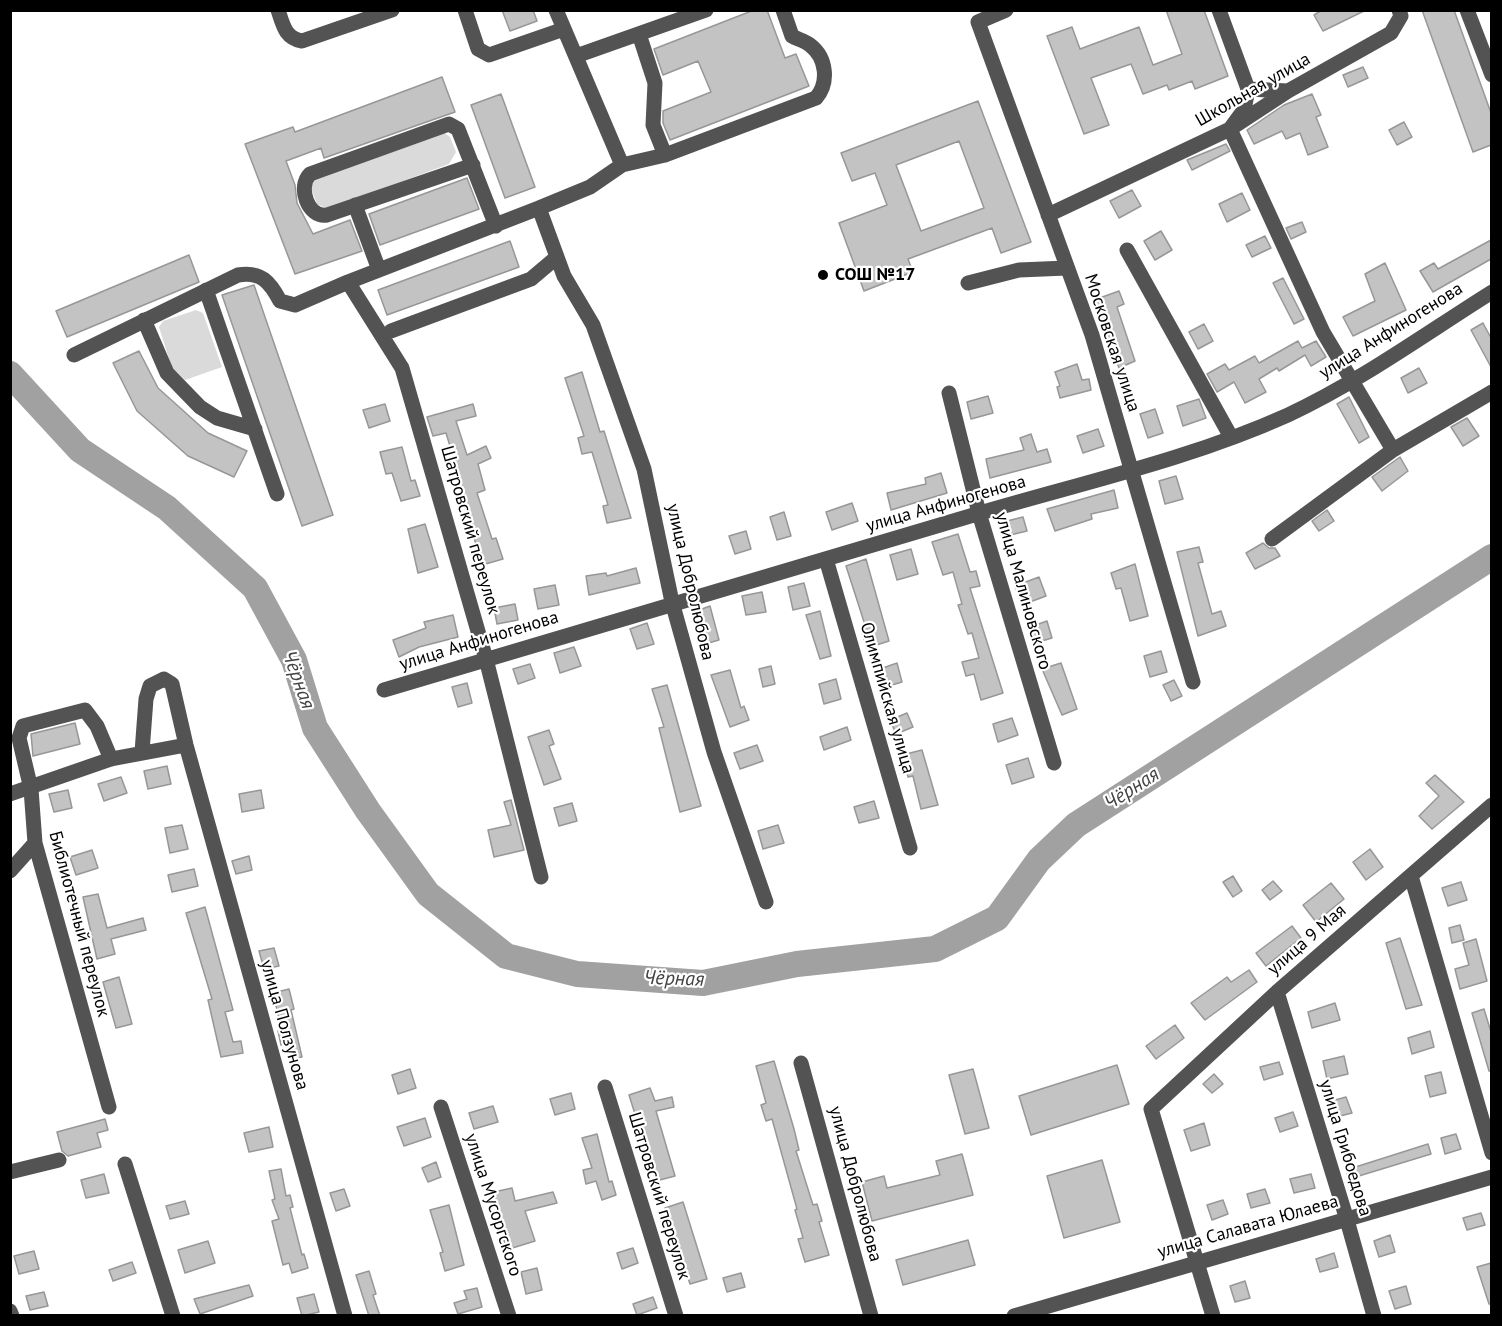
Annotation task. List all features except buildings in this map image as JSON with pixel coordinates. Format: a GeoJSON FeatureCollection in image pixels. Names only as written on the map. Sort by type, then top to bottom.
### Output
{"type":"FeatureCollection","features":[{"type":"Feature","properties":{"kind":"street"},"geometry":{"type":"LineString","coordinates":[[278,10],[285,31],[292,39],[302,41],[392,10]]}},
{"type":"Feature","properties":{"kind":"street"},"geometry":{"type":"LineString","coordinates":[[465,10],[478,49],[489,55],[564,29]]}},
{"type":"Feature","properties":{"kind":"street"},"geometry":{"type":"LineString","coordinates":[[556,10],[622,165]]}},
{"type":"Feature","properties":{"kind":"street"},"geometry":{"type":"LineString","coordinates":[[576,56],[706,10]]}},
{"type":"Feature","properties":{"kind":"street"},"geometry":{"type":"LineString","coordinates":[[74,355],[238,275],[254,274],[269,282],[280,301],[295,306],[348,282],[590,187],[622,165],[665,155],[816,98],[824,88],[826,77],[819,57],[811,46],[792,36],[783,10]]}},
{"type":"Feature","properties":{"kind":"street","name":"Московская улица"},"geometry":{"type":"LineString","coordinates":[[1006,10],[978,22],[1092,335],[1193,682]]}},
{"type":"Feature","properties":{"kind":"street"},"geometry":{"type":"LineString","coordinates":[[1219,10],[1248,89],[1244,110],[1230,129],[1323,332],[1393,450]]}},
{"type":"Feature","properties":{"kind":"street"},"geometry":{"type":"LineString","coordinates":[[1467,10],[1491,75]]}},
{"type":"Feature","properties":{"kind":"street","name":"Школьная улица"},"geometry":{"type":"LineString","coordinates":[[1048,215],[1230,129],[1288,91],[1391,33],[1400,13]]}},
{"type":"Feature","properties":{"kind":"street"},"geometry":{"type":"LineString","coordinates":[[639,34],[656,83],[653,125],[665,155]]}},
{"type":"Feature","properties":{"kind":"street"},"geometry":{"type":"LineString","coordinates":[[1248,89],[1288,91]]}},
{"type":"Feature","properties":{"kind":"street"},"geometry":{"type":"LineString","coordinates":[[473,165],[327,215],[317,215],[312,211],[304,190],[306,178],[310,174],[449,124],[458,129],[473,165],[496,225]]}},
{"type":"Feature","properties":{"kind":"street"},"geometry":{"type":"LineString","coordinates":[[355,205],[379,270]]}},
{"type":"Feature","properties":{"kind":"street","name":"улица Добролюбова"},"geometry":{"type":"LineString","coordinates":[[539,208],[564,276],[593,325],[644,469],[672,602],[714,752],[766,902]]}},
{"type":"Feature","properties":{"kind":"street"},"geometry":{"type":"LineString","coordinates":[[1126,250],[1231,437]]}},
{"type":"Feature","properties":{"kind":"street"},"geometry":{"type":"LineString","coordinates":[[387,335],[531,279],[557,257]]}},
{"type":"Feature","properties":{"kind":"street"},"geometry":{"type":"LineString","coordinates":[[968,283],[1019,270],[1067,268]]}},
{"type":"Feature","properties":{"kind":"street","name":"Шатровский переулок"},"geometry":{"type":"LineString","coordinates":[[348,282],[387,335],[402,368],[486,659],[541,877]]}},
{"type":"Feature","properties":{"kind":"street"},"geometry":{"type":"LineString","coordinates":[[207,290],[277,494]]}},
{"type":"Feature","properties":{"kind":"street","name":"улица Анфиногенова"},"geometry":{"type":"LineString","coordinates":[[384,690],[672,602],[980,513],[1132,472],[1231,437],[1289,414],[1350,381],[1491,292]]}},
{"type":"Feature","properties":{"kind":"street"},"geometry":{"type":"LineString","coordinates":[[144,320],[167,373],[200,407],[217,418],[255,429]]}},
{"type":"Feature","properties":{"kind":"street"},"geometry":{"type":"LineString","coordinates":[[1272,539],[1393,450],[1491,392]]}},
{"type":"Feature","properties":{"kind":"street","name":"улица Малиновского"},"geometry":{"type":"LineString","coordinates":[[949,393],[980,513],[1054,763]]}},
{"type":"Feature","properties":{"kind":"street","name":"Олимпийская улица"},"geometry":{"type":"LineString","coordinates":[[826,559],[910,848]]}},
{"type":"Feature","properties":{"kind":"street","name":"улица Ползунова"},"geometry":{"type":"LineString","coordinates":[[142,752],[146,699],[150,687],[164,679],[172,684],[186,745],[345,1316]]}},
{"type":"Feature","properties":{"kind":"street","name":"Библиотечный переулок"},"geometry":{"type":"LineString","coordinates":[[109,1107],[35,843],[31,789],[19,738],[24,726],[85,710],[98,726],[111,759]]}},
{"type":"Feature","properties":{"kind":"street"},"geometry":{"type":"LineString","coordinates":[[10,794],[31,789],[111,759],[186,745]]}},
{"type":"Feature","properties":{"kind":"street","name":"улица 9 Мая"},"geometry":{"type":"LineString","coordinates":[[1198,1261],[1151,1108],[1276,992],[1491,805]]}},
{"type":"Feature","properties":{"kind":"street"},"geometry":{"type":"LineString","coordinates":[[10,871],[35,843]]}},
{"type":"Feature","properties":{"kind":"street"},"geometry":{"type":"LineString","coordinates":[[1411,876],[1491,1153]]}},
{"type":"Feature","properties":{"kind":"street","name":"улица Грибоедова"},"geometry":{"type":"LineString","coordinates":[[1276,992],[1347,1220],[1374,1316]]}},
{"type":"Feature","properties":{"kind":"street","name":"улица Добролюбова"},"geometry":{"type":"LineString","coordinates":[[801,1063],[871,1316]]}},
{"type":"Feature","properties":{"kind":"street","name":"Шатровский переулок"},"geometry":{"type":"LineString","coordinates":[[605,1088],[676,1316]]}},
{"type":"Feature","properties":{"kind":"street","name":"улица Мусоргского"},"geometry":{"type":"LineString","coordinates":[[441,1107],[509,1316]]}},
{"type":"Feature","properties":{"kind":"street"},"geometry":{"type":"LineString","coordinates":[[10,1172],[58,1160]]}},
{"type":"Feature","properties":{"kind":"street"},"geometry":{"type":"LineString","coordinates":[[125,1164],[173,1316]]}},
{"type":"Feature","properties":{"kind":"street","name":"улица Салавата Юлаева"},"geometry":{"type":"LineString","coordinates":[[1014,1316],[1037,1312],[1198,1261],[1491,1177]]}},
{"type":"Feature","properties":{"kind":"street"},"geometry":{"type":"LineString","coordinates":[[1198,1261],[1213,1316]]}},
{"type":"Feature","properties":{"kind":"shaded area"},"geometry":{"type":"Polygon","coordinates":[[[443,132],[450,137],[456,152],[449,164],[328,209],[317,204],[311,188],[313,180],[443,132]]]}},
{"type":"Feature","properties":{"kind":"shaded area"},"geometry":{"type":"Polygon","coordinates":[[[196,310],[203,313],[222,367],[185,380],[172,368],[159,327],[163,321],[196,310]]]}},
{"type":"Feature","properties":{"kind":"waterway","name":"Чёрная"},"geometry":{"type":"LineString","coordinates":[[10,374],[80,450],[167,508],[255,588],[294,660],[315,728],[368,811],[428,894],[506,956],[577,974],[703,983],[797,964],[935,949],[997,918],[1039,860],[1076,825],[1492,557]]}},
{"type":"Feature","properties":{"kind":"place","name":"СОШ №17"},"geometry":{"type":"Point","coordinates":[823,275]}}]}
